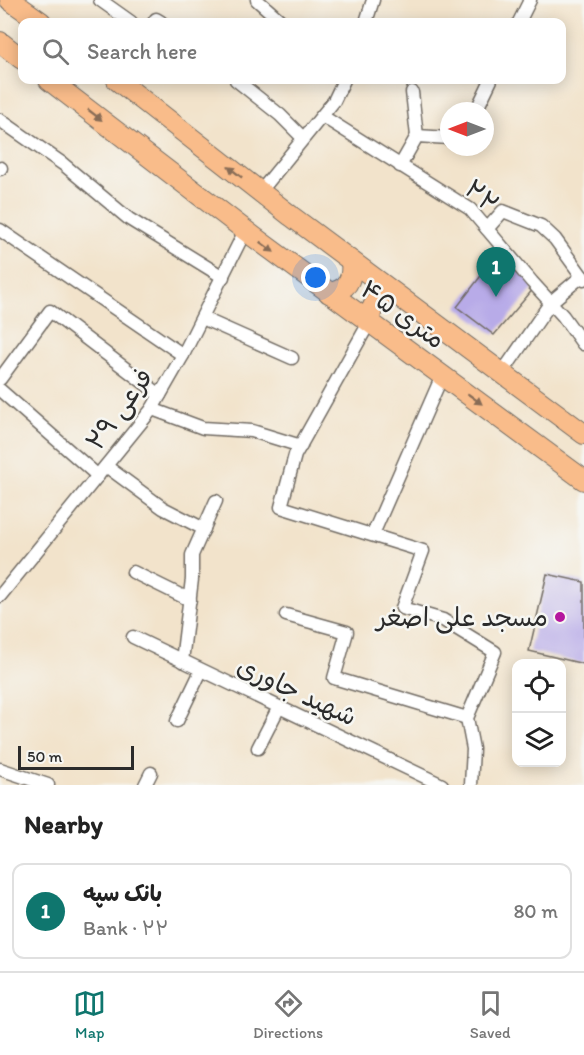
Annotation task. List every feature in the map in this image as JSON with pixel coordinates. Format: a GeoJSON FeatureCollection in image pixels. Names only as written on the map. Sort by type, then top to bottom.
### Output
{"type":"FeatureCollection","features":[{"type":"Feature","properties":{"kind":"main road"},"geometry":{"type":"LineString","coordinates":[[10,0],[35,18]]}},
{"type":"Feature","properties":{"kind":"main road"},"geometry":{"type":"LineString","coordinates":[[0,42],[18,56]]}},
{"type":"Feature","properties":{"kind":"main road","name":"۴۵ متری"},"geometry":{"type":"LineString","coordinates":[[54,84],[245,231],[584,480]]}},
{"type":"Feature","properties":{"kind":"main road","name":"۴۵ متری"},"geometry":{"type":"LineString","coordinates":[[122,84],[393,293],[584,434]]}},
{"type":"Feature","properties":{"kind":"main road"},"geometry":{"type":"LineString","coordinates":[[329,293],[343,290],[350,282],[351,261]]}},
{"type":"Feature","properties":{"kind":"main road"},"geometry":{"type":"LineString","coordinates":[[370,321],[371,309],[375,300],[384,294],[393,293]]}},
{"type":"Feature","properties":{"kind":"street"},"geometry":{"type":"LineString","coordinates":[[100,0],[125,18]]}},
{"type":"Feature","properties":{"kind":"street"},"geometry":{"type":"LineString","coordinates":[[257,0],[277,18]]}},
{"type":"Feature","properties":{"kind":"street"},"geometry":{"type":"LineString","coordinates":[[367,18],[373,0]]}},
{"type":"Feature","properties":{"kind":"street"},"geometry":{"type":"LineString","coordinates":[[521,18],[530,0]]}},
{"type":"Feature","properties":{"kind":"street"},"geometry":{"type":"LineString","coordinates":[[242,84],[280,115],[303,138]]}},
{"type":"Feature","properties":{"kind":"street"},"geometry":{"type":"LineString","coordinates":[[260,192],[334,101],[342,84]]}},
{"type":"Feature","properties":{"kind":"street"},"geometry":{"type":"LineString","coordinates":[[480,102],[489,84]]}},
{"type":"Feature","properties":{"kind":"street"},"geometry":{"type":"LineString","coordinates":[[399,166],[417,136],[412,92]]}},
{"type":"Feature","properties":{"kind":"street","name":"۲۲"},"geometry":{"type":"LineString","coordinates":[[322,116],[470,209],[563,316],[583,344]]}},
{"type":"Feature","properties":{"kind":"street"},"geometry":{"type":"LineString","coordinates":[[0,120],[63,164],[129,219],[223,277]]}},
{"type":"Feature","properties":{"kind":"street"},"geometry":{"type":"LineString","coordinates":[[417,136],[440,137]]}},
{"type":"Feature","properties":{"kind":"street"},"geometry":{"type":"LineString","coordinates":[[487,229],[503,210],[541,226],[555,239],[583,277],[550,302],[502,373]]}},
{"type":"Feature","properties":{"kind":"street","name":"فرعی ۲۹"},"geometry":{"type":"LineString","coordinates":[[0,596],[152,408],[183,355],[245,231]]}},
{"type":"Feature","properties":{"kind":"street"},"geometry":{"type":"LineString","coordinates":[[2,236],[183,355]]}},
{"type":"Feature","properties":{"kind":"street"},"geometry":{"type":"LineString","coordinates":[[0,379],[50,311],[160,394]]}},
{"type":"Feature","properties":{"kind":"street"},"geometry":{"type":"LineString","coordinates":[[202,318],[292,358]]}},
{"type":"Feature","properties":{"kind":"street"},"geometry":{"type":"LineString","coordinates":[[370,321],[295,455],[281,507],[423,551],[402,608],[443,620],[495,652],[467,718],[473,749],[471,785]]}},
{"type":"Feature","properties":{"kind":"street"},"geometry":{"type":"LineString","coordinates":[[374,534],[442,376]]}},
{"type":"Feature","properties":{"kind":"street"},"geometry":{"type":"LineString","coordinates":[[0,390],[102,471],[163,508],[204,528]]}},
{"type":"Feature","properties":{"kind":"street"},"geometry":{"type":"LineString","coordinates":[[152,408],[203,428],[252,431],[301,446]]}},
{"type":"Feature","properties":{"kind":"street"},"geometry":{"type":"LineString","coordinates":[[182,661],[190,600],[192,555],[216,501]]}},
{"type":"Feature","properties":{"kind":"street"},"geometry":{"type":"LineString","coordinates":[[133,572],[190,600]]}},
{"type":"Feature","properties":{"kind":"street"},"geometry":{"type":"LineString","coordinates":[[286,615],[347,632],[334,678],[467,718]]}},
{"type":"Feature","properties":{"kind":"street","name":"شهید جاوری"},"geometry":{"type":"LineString","coordinates":[[133,637],[442,785]]}},
{"type":"Feature","properties":{"kind":"street"},"geometry":{"type":"LineString","coordinates":[[177,722],[201,670]]}},
{"type":"Feature","properties":{"kind":"street"},"geometry":{"type":"LineString","coordinates":[[258,748],[279,707]]}},
{"type":"Feature","properties":{"kind":"street"},"geometry":{"type":"LineString","coordinates":[[0,769],[14,780],[48,785]]}},
{"type":"Feature","properties":{"kind":"street"},"geometry":{"type":"LineString","coordinates":[[145,785],[151,773]]}},
{"type":"Feature","properties":{"kind":"building"},"geometry":{"type":"Polygon","coordinates":[[[503,247],[535,287],[494,335],[457,307],[503,247]]]}},
{"type":"Feature","properties":{"kind":"building","name":"مسجد علی اصغر"},"geometry":{"type":"Polygon","coordinates":[[[547,574],[584,582],[584,664],[529,651],[547,574]]]}},
{"type":"Feature","properties":{"kind":"place","name":"بانک سپه"},"geometry":{"type":"Point","coordinates":[496,297]}},
{"type":"Feature","properties":{"kind":"place","name":"مسجد علی اصغر"},"geometry":{"type":"Point","coordinates":[560,617]}}]}
